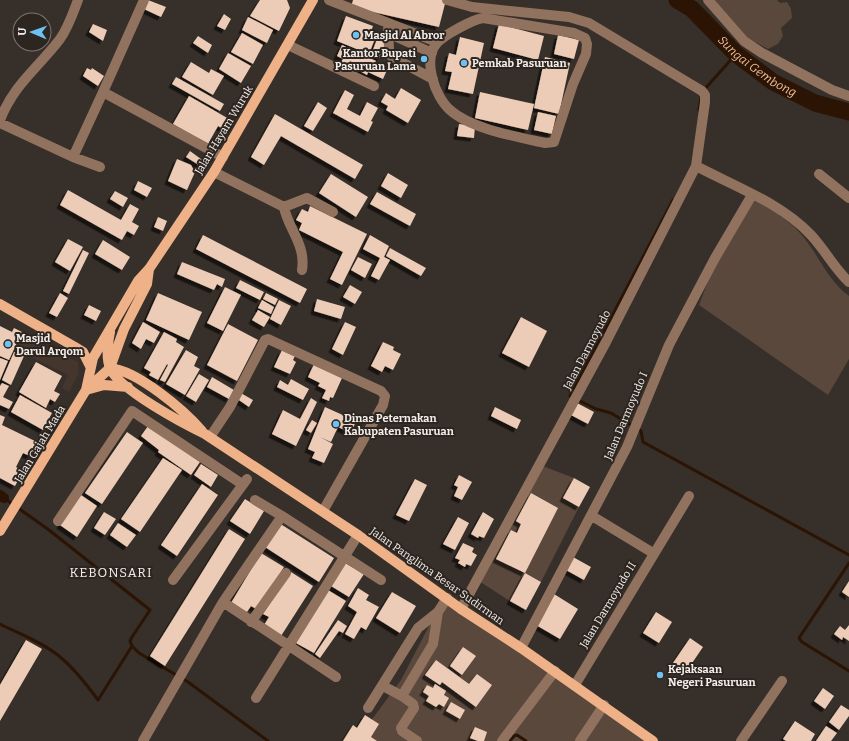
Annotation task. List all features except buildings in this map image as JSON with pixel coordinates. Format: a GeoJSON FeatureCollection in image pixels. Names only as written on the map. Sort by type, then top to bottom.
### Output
{"type":"FeatureCollection","features":[{"type":"Feature","properties":{"kind":"main road","name":"Jalan Hayam Wuruk"},"geometry":{"type":"LineString","coordinates":[[86,390],[90,366],[138,281],[149,269],[214,172],[313,0]]}},
{"type":"Feature","properties":{"kind":"main road","name":"Jalan Hayam Wuruk"},"geometry":{"type":"LineString","coordinates":[[112,355],[147,284],[149,269]]}},
{"type":"Feature","properties":{"kind":"main road"},"geometry":{"type":"LineString","coordinates":[[0,304],[83,352],[97,352],[112,355],[134,376]]}},
{"type":"Feature","properties":{"kind":"main road"},"geometry":{"type":"LineString","coordinates":[[86,390],[110,368],[112,355],[110,332]]}},
{"type":"Feature","properties":{"kind":"main road"},"geometry":{"type":"LineString","coordinates":[[83,352],[90,366]]}},
{"type":"Feature","properties":{"kind":"main road","name":"Jalan Panglima Besar Sudirman"},"geometry":{"type":"LineString","coordinates":[[110,368],[120,370],[134,376],[189,416],[207,436]]}},
{"type":"Feature","properties":{"kind":"main road","name":"Jalan Panglima Besar Sudirman"},"geometry":{"type":"LineString","coordinates":[[110,368],[114,375],[143,398],[180,423],[207,436],[323,511],[460,608],[555,671],[654,741]]}},
{"type":"Feature","properties":{"kind":"main road"},"geometry":{"type":"LineString","coordinates":[[86,390],[104,385],[128,387]]}},
{"type":"Feature","properties":{"kind":"main road","name":"Jalan Gajah Mada"},"geometry":{"type":"LineString","coordinates":[[0,531],[86,390]]}},
{"type":"Feature","properties":{"kind":"street"},"geometry":{"type":"LineString","coordinates":[[0,120],[18,85],[60,38],[67,28],[78,0]]}},
{"type":"Feature","properties":{"kind":"street"},"geometry":{"type":"LineString","coordinates":[[73,157],[144,0]]}},
{"type":"Feature","properties":{"kind":"street"},"geometry":{"type":"LineString","coordinates":[[329,0],[388,29],[432,53]]}},
{"type":"Feature","properties":{"kind":"street","name":"Jalan Darmoyudo"},"geometry":{"type":"LineString","coordinates":[[447,0],[472,7],[569,17],[590,23],[654,64],[703,92],[705,102],[704,118],[696,166],[575,399],[460,608]]}},
{"type":"Feature","properties":{"kind":"street"},"geometry":{"type":"LineString","coordinates":[[708,0],[744,41],[762,53],[832,90],[849,96]]}},
{"type":"Feature","properties":{"kind":"street"},"geometry":{"type":"LineString","coordinates":[[489,18],[580,34],[585,38],[587,48],[573,84],[557,139],[551,144],[489,129],[462,118],[446,106],[433,79],[432,53],[437,42],[478,19],[489,18]]}},
{"type":"Feature","properties":{"kind":"street"},"geometry":{"type":"LineString","coordinates":[[388,29],[437,42]]}},
{"type":"Feature","properties":{"kind":"street"},"geometry":{"type":"LineString","coordinates":[[388,29],[389,50],[392,57],[433,79]]}},
{"type":"Feature","properties":{"kind":"street"},"geometry":{"type":"LineString","coordinates":[[288,45],[374,86]]}},
{"type":"Feature","properties":{"kind":"street"},"geometry":{"type":"LineString","coordinates":[[103,92],[223,157]]}},
{"type":"Feature","properties":{"kind":"street"},"geometry":{"type":"LineString","coordinates":[[0,123],[100,168]]}},
{"type":"Feature","properties":{"kind":"street"},"geometry":{"type":"LineString","coordinates":[[696,166],[752,195],[798,222],[811,235],[832,264],[849,282]]}},
{"type":"Feature","properties":{"kind":"street"},"geometry":{"type":"LineString","coordinates":[[214,172],[284,207],[302,252],[302,270]]}},
{"type":"Feature","properties":{"kind":"street"},"geometry":{"type":"LineString","coordinates":[[819,174],[849,198]]}},
{"type":"Feature","properties":{"kind":"street","name":"Jalan Darmoyudo I"},"geometry":{"type":"LineString","coordinates":[[521,648],[592,516],[636,427],[669,345],[715,258],[752,195]]}},
{"type":"Feature","properties":{"kind":"street"},"geometry":{"type":"LineString","coordinates":[[284,207],[307,198],[333,212]]}},
{"type":"Feature","properties":{"kind":"street"},"geometry":{"type":"LineString","coordinates":[[207,436],[230,407],[265,340],[268,339],[381,391],[385,396],[383,404],[323,511]]}},
{"type":"Feature","properties":{"kind":"street"},"geometry":{"type":"LineString","coordinates":[[58,521],[132,411],[143,398]]}},
{"type":"Feature","properties":{"kind":"street"},"geometry":{"type":"LineString","coordinates":[[132,411],[244,482],[173,580]]}},
{"type":"Feature","properties":{"kind":"street","name":"Jalan Darmoyudo II"},"geometry":{"type":"LineString","coordinates":[[575,685],[653,553],[689,496]]}},
{"type":"Feature","properties":{"kind":"street"},"geometry":{"type":"LineString","coordinates":[[255,500],[381,580]]}},
{"type":"Feature","properties":{"kind":"street"},"geometry":{"type":"LineString","coordinates":[[143,741],[223,602],[282,516]]}},
{"type":"Feature","properties":{"kind":"street"},"geometry":{"type":"LineString","coordinates":[[592,516],[653,553]]}},
{"type":"Feature","properties":{"kind":"street"},"geometry":{"type":"LineString","coordinates":[[256,698],[358,535]]}},
{"type":"Feature","properties":{"kind":"street"},"geometry":{"type":"LineString","coordinates":[[251,622],[286,573]]}},
{"type":"Feature","properties":{"kind":"street"},"geometry":{"type":"LineString","coordinates":[[368,708],[418,628],[438,612],[447,598]]}},
{"type":"Feature","properties":{"kind":"street"},"geometry":{"type":"LineString","coordinates":[[223,602],[336,677]]}},
{"type":"Feature","properties":{"kind":"street"},"geometry":{"type":"LineString","coordinates":[[402,696],[435,639],[438,612]]}},
{"type":"Feature","properties":{"kind":"street"},"geometry":{"type":"LineString","coordinates":[[502,741],[555,671]]}},
{"type":"Feature","properties":{"kind":"street"},"geometry":{"type":"LineString","coordinates":[[741,741],[782,681]]}},
{"type":"Feature","properties":{"kind":"street"},"geometry":{"type":"LineString","coordinates":[[383,686],[402,696],[413,704],[414,708],[401,728],[402,731],[417,741]]}},
{"type":"Feature","properties":{"kind":"street"},"geometry":{"type":"LineString","coordinates":[[580,741],[604,705]]}},
{"type":"Feature","properties":{"kind":"shaded area"},"geometry":{"type":"Polygon","coordinates":[[[704,0],[777,0],[780,3],[787,2],[791,9],[792,18],[781,28],[783,36],[778,44],[768,49],[742,35],[704,0]]]}},
{"type":"Feature","properties":{"kind":"shaded area"},"geometry":{"type":"Polygon","coordinates":[[[752,200],[778,214],[790,223],[806,241],[841,290],[849,296],[849,359],[828,395],[699,305],[716,260],[752,200]]]}},
{"type":"Feature","properties":{"kind":"shaded area"},"geometry":{"type":"Polygon","coordinates":[[[23,335],[78,362],[79,373],[69,392],[62,388],[68,375],[16,350],[23,335]]]}},
{"type":"Feature","properties":{"kind":"shaded area"},"geometry":{"type":"Polygon","coordinates":[[[540,465],[574,478],[564,499],[579,507],[541,582],[525,574],[510,601],[477,580],[540,465]]]}},
{"type":"Feature","properties":{"kind":"shaded area"},"geometry":{"type":"Polygon","coordinates":[[[445,595],[654,741],[356,741],[401,680],[445,595]]]}},
{"type":"Feature","properties":{"kind":"waterway","name":"Sungai Gembong"},"geometry":{"type":"LineString","coordinates":[[677,0],[692,9],[736,54],[773,82],[815,103],[849,112]]}},
{"type":"Feature","properties":{"kind":"waterway"},"geometry":{"type":"LineString","coordinates":[[703,91],[736,54]]}},
{"type":"Feature","properties":{"kind":"waterway"},"geometry":{"type":"LineString","coordinates":[[699,110],[701,97]]}},
{"type":"Feature","properties":{"kind":"waterway"},"geometry":{"type":"LineString","coordinates":[[673,200],[570,396],[596,409],[611,413],[641,431],[643,442],[849,555]]}},
{"type":"Feature","properties":{"kind":"waterway"},"geometry":{"type":"LineString","coordinates":[[0,495],[4,498]]}},
{"type":"Feature","properties":{"kind":"waterway"},"geometry":{"type":"LineString","coordinates":[[4,498],[49,530],[150,610],[130,641],[132,646],[139,653],[188,682],[268,741]]}},
{"type":"Feature","properties":{"kind":"waterway"},"geometry":{"type":"LineString","coordinates":[[849,563],[799,638],[802,642],[849,671]]}},
{"type":"Feature","properties":{"kind":"waterway"},"geometry":{"type":"LineString","coordinates":[[0,624],[38,642],[59,656],[75,671],[98,700],[132,646]]}},
{"type":"Feature","properties":{"kind":"waterway"},"geometry":{"type":"LineString","coordinates":[[510,741],[517,735],[526,741]]}},
{"type":"Feature","properties":{"kind":"place","name":"Masjid Al Abror"},"geometry":{"type":"Point","coordinates":[356,35]}},
{"type":"Feature","properties":{"kind":"place","name":"Kantor Bupati Pasuruan Lama"},"geometry":{"type":"Point","coordinates":[424,59]}},
{"type":"Feature","properties":{"kind":"place","name":"Pemkab Pasuruan"},"geometry":{"type":"Point","coordinates":[464,63]}},
{"type":"Feature","properties":{"kind":"place","name":"Masjid Darul Arqom"},"geometry":{"type":"Point","coordinates":[8,344]}},
{"type":"Feature","properties":{"kind":"place","name":"Dinas Peternakan Kabupaten Pasuruan"},"geometry":{"type":"Point","coordinates":[336,424]}},
{"type":"Feature","properties":{"kind":"place","name":"Kejaksaan Negeri Pasuruan"},"geometry":{"type":"Point","coordinates":[660,675]}},
{"type":"Feature","properties":{"kind":"district","name":"KEBONSARI"},"geometry":{"type":"Point","coordinates":[111,572]}}]}
